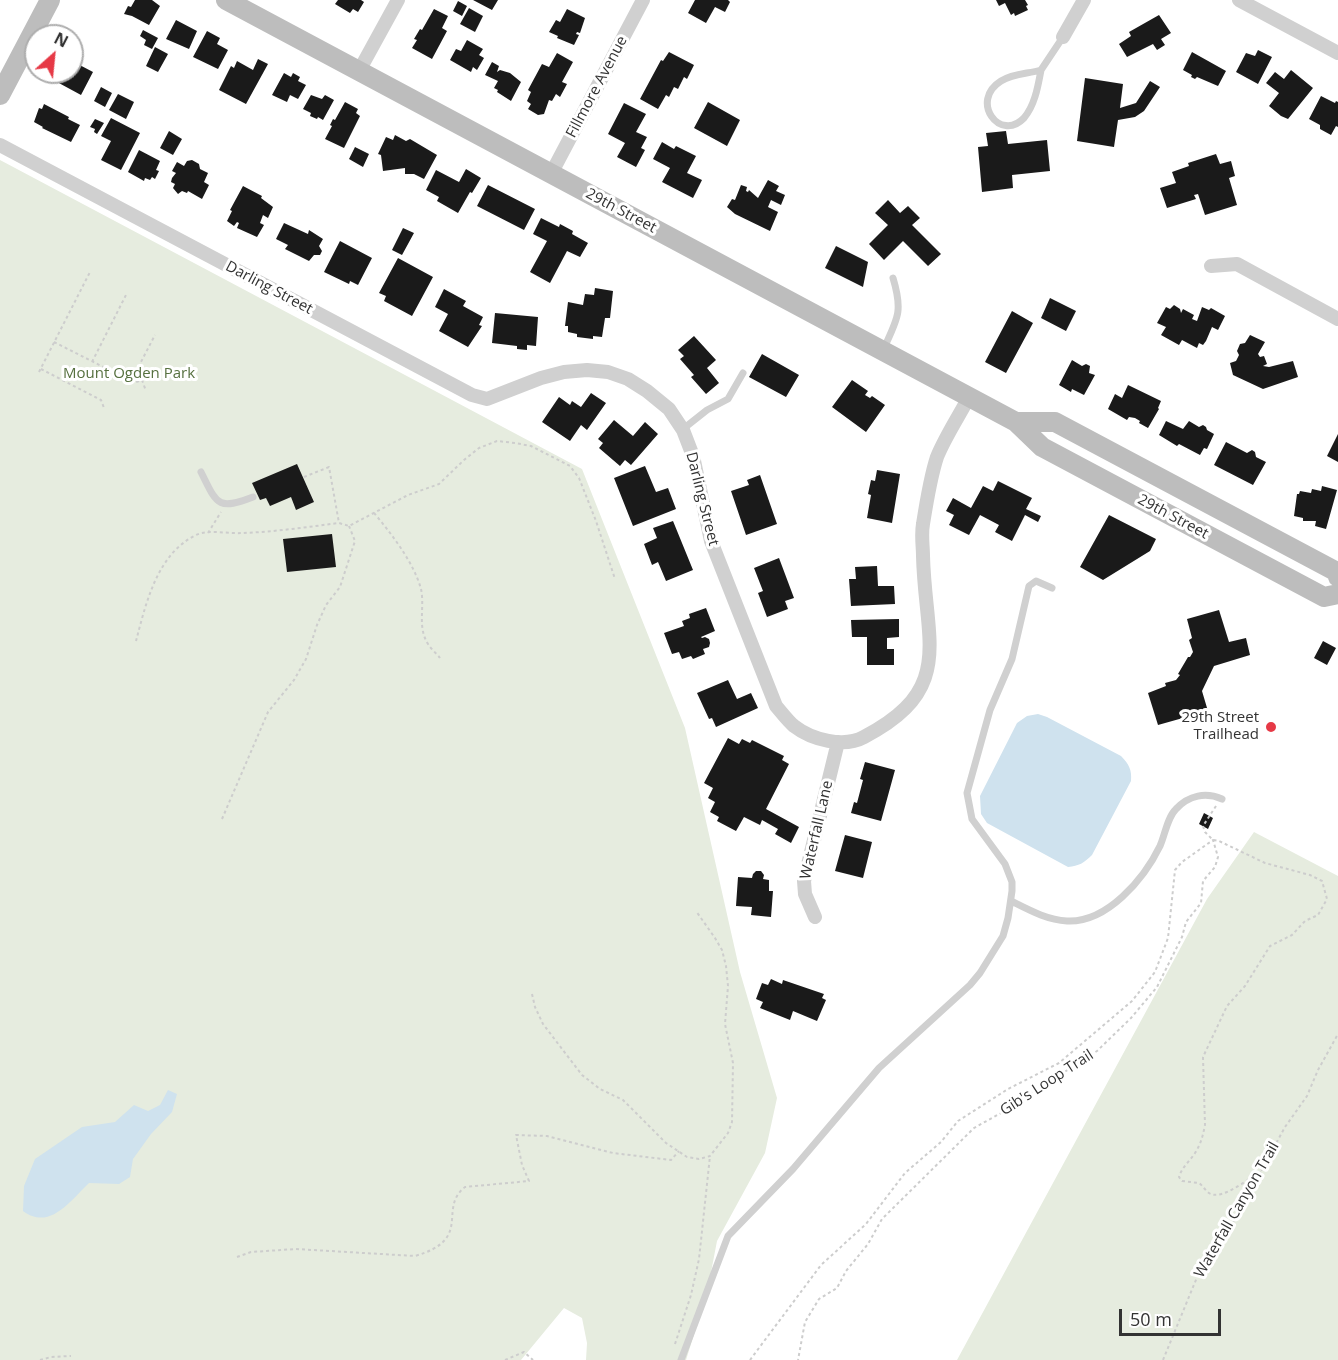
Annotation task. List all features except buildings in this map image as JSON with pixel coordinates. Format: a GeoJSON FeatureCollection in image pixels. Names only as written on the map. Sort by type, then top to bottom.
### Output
{"type":"FeatureCollection","features":[{"type":"Feature","properties":{"kind":"street"},"geometry":{"type":"LineString","coordinates":[[0,94],[50,0]]}},
{"type":"Feature","properties":{"kind":"street","name":"29th Street"},"geometry":{"type":"LineString","coordinates":[[226,0],[1016,422],[1042,447],[1052,453],[1324,597],[1338,594]]}},
{"type":"Feature","properties":{"kind":"street"},"geometry":{"type":"LineString","coordinates":[[359,71],[398,0]]}},
{"type":"Feature","properties":{"kind":"street","name":"Fillmore Avenue"},"geometry":{"type":"LineString","coordinates":[[551,174],[643,0]]}},
{"type":"Feature","properties":{"kind":"street"},"geometry":{"type":"LineString","coordinates":[[1063,37],[1084,0]]}},
{"type":"Feature","properties":{"kind":"street"},"geometry":{"type":"LineString","coordinates":[[1239,0],[1338,53]]}},
{"type":"Feature","properties":{"kind":"street","name":"Darling Street"},"geometry":{"type":"LineString","coordinates":[[0,145],[472,395],[487,399],[541,378],[564,372],[587,370],[608,372],[628,379],[647,391],[669,409],[683,430],[693,456],[711,541],[776,706],[795,727],[817,738],[838,742],[859,740],[880,729],[908,705],[921,689],[929,667],[930,643],[923,575],[922,527],[937,457],[969,397]]}},
{"type":"Feature","properties":{"kind":"street"},"geometry":{"type":"LineString","coordinates":[[1211,266],[1237,264],[1338,319]]}},
{"type":"Feature","properties":{"kind":"street","name":"29th Street"},"geometry":{"type":"LineString","coordinates":[[1016,422],[1055,422],[1337,572],[1338,577]]}},
{"type":"Feature","properties":{"kind":"street","name":"Waterfall Lane"},"geometry":{"type":"LineString","coordinates":[[815,917],[804,882],[838,742]]}},
{"type":"Feature","properties":{"kind":"lane"},"geometry":{"type":"LineString","coordinates":[[1041,70],[1012,76],[994,87],[987,105],[989,114],[995,121],[1014,124],[1023,119],[1035,96],[1041,70],[1063,37]]}},
{"type":"Feature","properties":{"kind":"lane"},"geometry":{"type":"LineString","coordinates":[[883,351],[899,313],[898,294],[892,278]]}},
{"type":"Feature","properties":{"kind":"lane"},"geometry":{"type":"LineString","coordinates":[[683,430],[707,410],[728,399],[743,373]]}},
{"type":"Feature","properties":{"kind":"lane"},"geometry":{"type":"LineString","coordinates":[[201,472],[214,498],[224,505],[234,505],[253,497]]}},
{"type":"Feature","properties":{"kind":"lane"},"geometry":{"type":"LineString","coordinates":[[681,1360],[728,1236],[793,1169],[875,1072],[970,985],[1003,936],[1011,901],[1012,882],[1005,864],[972,819],[968,793],[990,710],[1012,659],[1025,595],[1033,581],[1041,582],[1052,588]]}},
{"type":"Feature","properties":{"kind":"lane"},"geometry":{"type":"LineString","coordinates":[[1011,901],[1056,919],[1074,921],[1095,915],[1107,909],[1141,876],[1160,846],[1176,808],[1202,795],[1212,795],[1222,799]]}},
{"type":"Feature","properties":{"kind":"path"},"geometry":{"type":"LineString","coordinates":[[90,272],[40,370],[101,400],[104,408]]}},
{"type":"Feature","properties":{"kind":"path"},"geometry":{"type":"LineString","coordinates":[[92,362],[127,294]]}},
{"type":"Feature","properties":{"kind":"path"},"geometry":{"type":"LineString","coordinates":[[131,381],[155,335]]}},
{"type":"Feature","properties":{"kind":"path"},"geometry":{"type":"LineString","coordinates":[[54,342],[134,383],[142,380],[146,391]]}},
{"type":"Feature","properties":{"kind":"path"},"geometry":{"type":"LineString","coordinates":[[136,641],[148,595],[163,567],[171,555],[197,535],[241,534],[339,523],[349,526],[408,495],[439,484],[479,448],[496,441],[531,446],[570,466],[579,478],[615,579]]}},
{"type":"Feature","properties":{"kind":"path"},"geometry":{"type":"LineString","coordinates":[[304,477],[329,467],[339,523]]}},
{"type":"Feature","properties":{"kind":"path"},"geometry":{"type":"LineString","coordinates":[[208,533],[224,505]]}},
{"type":"Feature","properties":{"kind":"path"},"geometry":{"type":"LineString","coordinates":[[374,513],[392,535],[416,575],[421,590],[421,622],[424,636],[440,658]]}},
{"type":"Feature","properties":{"kind":"path"},"geometry":{"type":"LineString","coordinates":[[222,819],[268,712],[294,680],[306,659],[326,605],[340,587],[355,541],[349,526]]}},
{"type":"Feature","properties":{"kind":"path"},"geometry":{"type":"LineString","coordinates":[[1222,799],[1203,826],[1205,832],[1213,840],[1265,863],[1310,875],[1322,881],[1327,898],[1326,904],[1318,915],[1305,921],[1292,935],[1270,946],[1245,986],[1227,1006],[1203,1057],[1204,1132],[1200,1145],[1179,1177],[1182,1181],[1199,1183],[1208,1193],[1216,1195],[1232,1191],[1263,1169]]}},
{"type":"Feature","properties":{"kind":"path","name":"Gib's Loop Trail"},"geometry":{"type":"LineString","coordinates":[[750,1360],[821,1265],[866,1224],[905,1173],[941,1142],[958,1121],[1008,1089],[1059,1063],[1132,1001],[1155,972],[1168,938],[1175,870],[1182,862],[1213,840],[1218,857],[1215,867],[1203,881],[1201,903],[1186,922],[1182,937],[1158,987],[1097,1051],[974,1128],[882,1219],[868,1244],[846,1271],[837,1288],[819,1299],[805,1322],[798,1360]]}},
{"type":"Feature","properties":{"kind":"path"},"geometry":{"type":"LineString","coordinates":[[673,1349],[691,1295],[699,1259],[710,1156],[728,1133],[732,1122],[733,1063],[725,1024],[728,986],[726,966],[722,950],[696,911]]}},
{"type":"Feature","properties":{"kind":"path"},"geometry":{"type":"LineString","coordinates":[[532,994],[543,1024],[582,1075],[600,1089],[623,1100],[666,1143],[687,1157],[699,1159],[710,1156]]}},
{"type":"Feature","properties":{"kind":"path","name":"Waterfall Canyon Trail"},"geometry":{"type":"LineString","coordinates":[[1163,1360],[1200,1270],[1225,1236],[1286,1127],[1307,1096],[1338,1034]]}},
{"type":"Feature","properties":{"kind":"path"},"geometry":{"type":"LineString","coordinates":[[237,1257],[251,1252],[296,1249],[415,1256],[432,1251],[449,1235],[456,1197],[465,1187],[529,1181],[522,1166],[516,1135],[547,1136],[613,1153],[671,1160],[679,1151]]}},
{"type":"Feature","properties":{"kind":"path"},"geometry":{"type":"LineString","coordinates":[[505,1360],[525,1352],[533,1360]]}},
{"type":"Feature","properties":{"kind":"path"},"geometry":{"type":"LineString","coordinates":[[40,1360],[71,1356]]}},
{"type":"Feature","properties":{"kind":"green space","name":"Mount Ogden Park"},"geometry":{"type":"Polygon","coordinates":[[[0,160],[582,469],[685,728],[740,972],[777,1098],[765,1153],[717,1241],[707,1293],[686,1360],[586,1360],[587,1343],[582,1318],[564,1308],[521,1360],[0,1360],[0,160]]]}},
{"type":"Feature","properties":{"kind":"green space"},"geometry":{"type":"Polygon","coordinates":[[[1254,832],[1338,876],[1338,1360],[957,1360],[1207,899],[1254,832]]]}},
{"type":"Feature","properties":{"kind":"water"},"geometry":{"type":"Polygon","coordinates":[[[1038,714],[1121,756],[1130,770],[1131,781],[1092,855],[1075,866],[1068,867],[987,823],[981,814],[980,796],[1017,723],[1027,716],[1038,714]]]}},
{"type":"Feature","properties":{"kind":"water"},"geometry":{"type":"Polygon","coordinates":[[[168,1090],[177,1094],[172,1112],[151,1134],[133,1159],[130,1177],[119,1184],[89,1183],[67,1205],[51,1216],[42,1218],[23,1211],[24,1186],[35,1159],[82,1127],[115,1122],[134,1105],[148,1111],[160,1105],[168,1090]]]}},
{"type":"Feature","properties":{"kind":"place","name":"29th Street Trailhead"},"geometry":{"type":"Point","coordinates":[1271,727]}}]}
